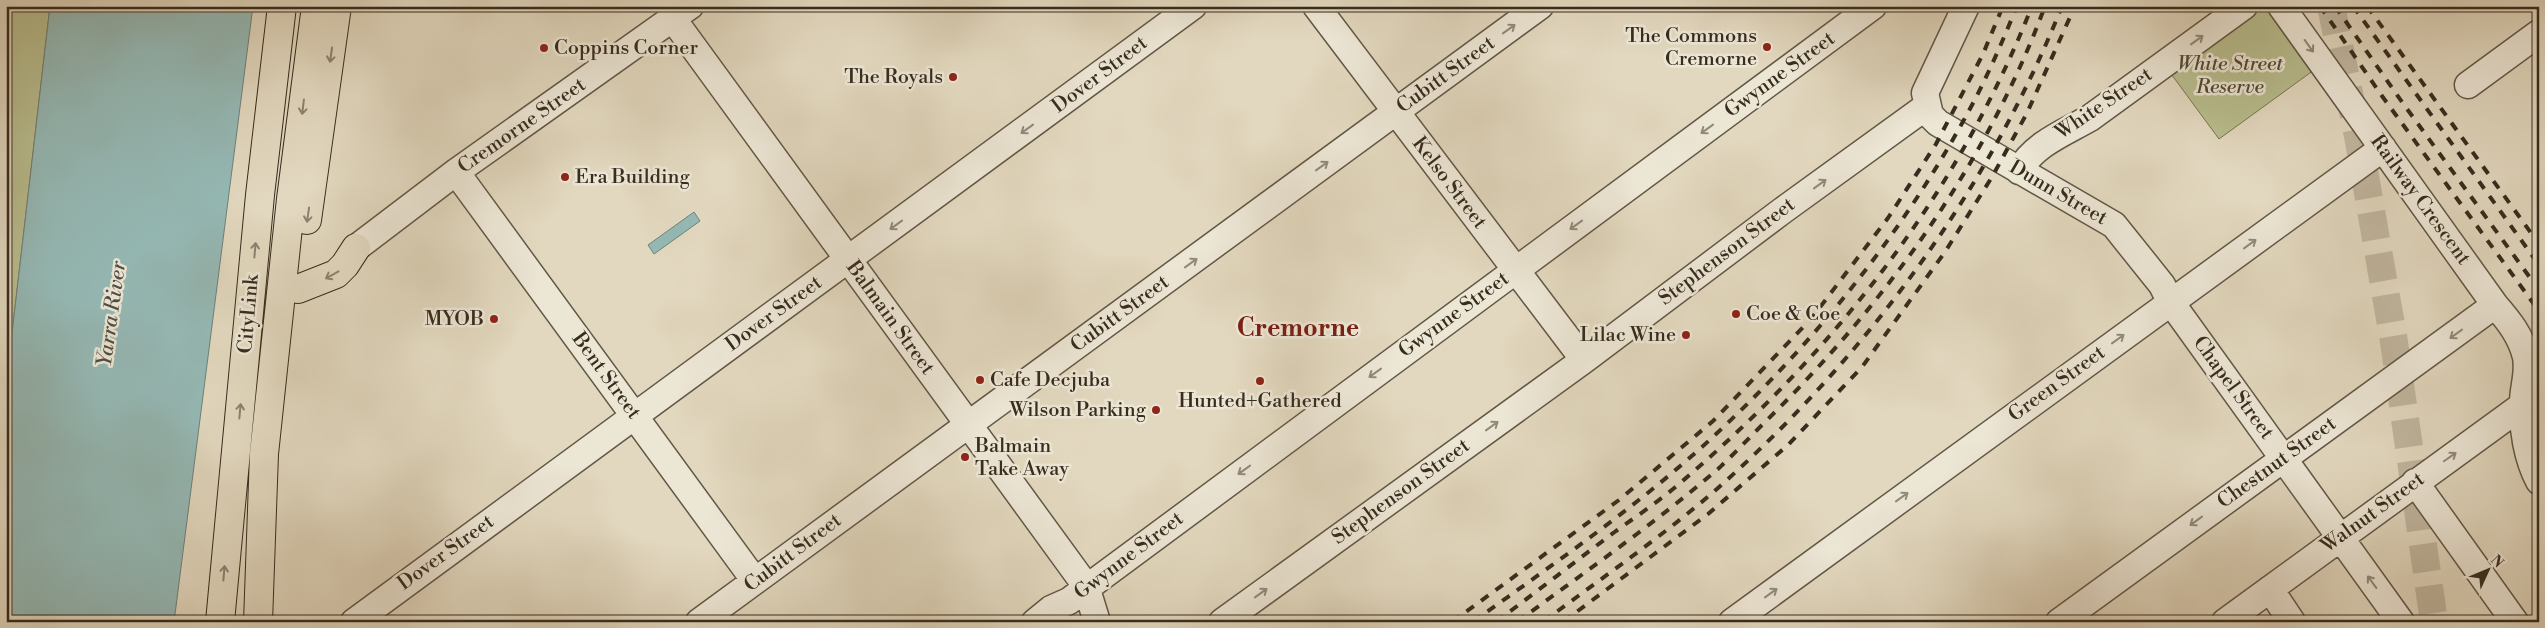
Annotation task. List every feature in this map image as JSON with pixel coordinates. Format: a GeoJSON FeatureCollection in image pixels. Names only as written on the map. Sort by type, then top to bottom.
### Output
{"type":"FeatureCollection","features":[{"type":"Feature","properties":{"kind":"highway","name":"CityLink"},"geometry":{"type":"LineString","coordinates":[[220,622],[260,195],[282,6]]}},
{"type":"Feature","properties":{"kind":"highway"},"geometry":{"type":"LineString","coordinates":[[258,612],[264,454],[291,199],[316,6]]}},
{"type":"Feature","properties":{"kind":"highway"},"geometry":{"type":"LineString","coordinates":[[258,612],[274,456],[337,6]]}},
{"type":"Feature","properties":{"kind":"highway"},"geometry":{"type":"LineString","coordinates":[[298,289],[336,274],[345,265],[356,248]]}},
{"type":"Feature","properties":{"kind":"street","name":"Dover Street"},"geometry":{"type":"LineString","coordinates":[[354,622],[1193,6]]}},
{"type":"Feature","properties":{"kind":"street","name":"Kelso Street"},"geometry":{"type":"LineString","coordinates":[[1316,6],[1584,360]]}},
{"type":"Feature","properties":{"kind":"street","name":"Cubitt Street"},"geometry":{"type":"LineString","coordinates":[[699,622],[967,424],[1148,295],[1540,6]]}},
{"type":"Feature","properties":{"kind":"street","name":"Gwynne Street"},"geometry":{"type":"LineString","coordinates":[[1035,622],[1051,609],[1069,601],[1086,586],[1873,6]]}},
{"type":"Feature","properties":{"kind":"street"},"geometry":{"type":"LineString","coordinates":[[1927,106],[1925,93],[1927,86],[1966,6]]}},
{"type":"Feature","properties":{"kind":"street","name":"White Street"},"geometry":{"type":"LineString","coordinates":[[2018,171],[2032,153],[2066,130],[2090,118],[2244,6]]}},
{"type":"Feature","properties":{"kind":"street","name":"Railway Crescent"},"geometry":{"type":"LineString","coordinates":[[2281,6],[2495,305],[2512,324],[2526,358],[2527,376],[2523,405],[2529,454],[2539,481]]}},
{"type":"Feature","properties":{"kind":"street","name":"Balmain Street"},"geometry":{"type":"LineString","coordinates":[[681,13],[848,260],[1086,586],[1097,622]]}},
{"type":"Feature","properties":{"kind":"street","name":"Cremorne Street"},"geometry":{"type":"LineString","coordinates":[[356,248],[456,172],[681,13]]}},
{"type":"Feature","properties":{"kind":"street"},"geometry":{"type":"LineString","coordinates":[[2468,85],[2539,34]]}},
{"type":"Feature","properties":{"kind":"street","name":"Dunn Street"},"geometry":{"type":"LineString","coordinates":[[1927,106],[1938,123],[2114,225],[2162,285],[2170,301]]}},
{"type":"Feature","properties":{"kind":"street","name":"Stephenson Street"},"geometry":{"type":"LineString","coordinates":[[1222,622],[1584,360],[1782,211],[1927,106]]}},
{"type":"Feature","properties":{"kind":"street","name":"Green Street"},"geometry":{"type":"LineString","coordinates":[[1732,622],[2170,301],[2383,148]]}},
{"type":"Feature","properties":{"kind":"street","name":"Bent Street"},"geometry":{"type":"LineString","coordinates":[[456,172],[755,581]]}},
{"type":"Feature","properties":{"kind":"street","name":"Chapel Street"},"geometry":{"type":"LineString","coordinates":[[2170,301],[2401,622]]}},
{"type":"Feature","properties":{"kind":"street","name":"Chestnut Street"},"geometry":{"type":"LineString","coordinates":[[2059,622],[2495,305]]}},
{"type":"Feature","properties":{"kind":"street","name":"Walnut Street"},"geometry":{"type":"LineString","coordinates":[[2225,622],[2523,405]]}},
{"type":"Feature","properties":{"kind":"street"},"geometry":{"type":"LineString","coordinates":[[2415,482],[2515,622]]}},
{"type":"Feature","properties":{"kind":"street"},"geometry":{"type":"LineString","coordinates":[[2270,589],[2292,622]]}},
{"type":"Feature","properties":{"kind":"green space"},"geometry":{"type":"Polygon","coordinates":[[[6,6],[50,6],[6,385],[6,6]]]}},
{"type":"Feature","properties":{"kind":"green space","name":"White Street Reserve"},"geometry":{"type":"Polygon","coordinates":[[[2249,6],[2268,6],[2314,70],[2219,139],[2166,67],[2249,6]]]}},
{"type":"Feature","properties":{"kind":"water","name":"Yarra River"},"geometry":{"type":"Polygon","coordinates":[[[50,6],[253,6],[174,622],[6,622],[6,385],[50,6]]]}},
{"type":"Feature","properties":{"kind":"water"},"geometry":{"type":"Polygon","coordinates":[[[694,212],[700,221],[654,254],[648,245],[694,212]]]}},
{"type":"Feature","properties":{"kind":"tunnel"},"geometry":{"type":"LineString","coordinates":[[2331,6],[2358,136],[2394,342],[2434,622]]}},
{"type":"Feature","properties":{"kind":"railway"},"geometry":{"type":"LineString","coordinates":[[1452,622],[1619,500],[1713,421],[1811,319],[1888,218],[1936,144],[1983,54],[2003,6]]}},
{"type":"Feature","properties":{"kind":"railway"},"geometry":{"type":"LineString","coordinates":[[1473,622],[1658,485],[1715,435],[1753,398],[1824,321],[1889,239],[1946,151],[1984,81],[2017,6]]}},
{"type":"Feature","properties":{"kind":"railway"},"geometry":{"type":"LineString","coordinates":[[1496,622],[1679,484],[1736,433],[1789,380],[1839,325],[1885,267],[1928,206],[1967,142],[2002,76],[2032,6]]}},
{"type":"Feature","properties":{"kind":"railway"},"geometry":{"type":"LineString","coordinates":[[1517,622],[1644,528],[1718,469],[1853,328],[1929,228],[1963,175],[1994,120],[2021,64],[2045,6]]}},
{"type":"Feature","properties":{"kind":"railway"},"geometry":{"type":"LineString","coordinates":[[1543,622],[1649,544],[1710,495],[1766,444],[1819,389],[1868,331],[1915,271],[1958,208],[1997,143],[2032,76],[2062,6]]}},
{"type":"Feature","properties":{"kind":"railway"},"geometry":{"type":"LineString","coordinates":[[1563,622],[1708,514],[1788,445],[1862,367],[1945,252],[1992,177],[2027,113],[2075,6]]}},
{"type":"Feature","properties":{"kind":"railway"},"geometry":{"type":"LineString","coordinates":[[2320,6],[2382,96],[2539,311]]}},
{"type":"Feature","properties":{"kind":"railway"},"geometry":{"type":"LineString","coordinates":[[2335,6],[2402,102],[2539,290]]}},
{"type":"Feature","properties":{"kind":"railway"},"geometry":{"type":"LineString","coordinates":[[2353,6],[2539,265]]}},
{"type":"Feature","properties":{"kind":"railway"},"geometry":{"type":"LineString","coordinates":[[2367,6],[2539,244]]}},
{"type":"Feature","properties":{"kind":"place","name":"The Commons Cremorne"},"geometry":{"type":"Point","coordinates":[1767,47]}},
{"type":"Feature","properties":{"kind":"place","name":"Coppins Corner"},"geometry":{"type":"Point","coordinates":[544,48]}},
{"type":"Feature","properties":{"kind":"place","name":"The Royals"},"geometry":{"type":"Point","coordinates":[953,77]}},
{"type":"Feature","properties":{"kind":"place","name":"Era Building"},"geometry":{"type":"Point","coordinates":[565,177]}},
{"type":"Feature","properties":{"kind":"place","name":"Coe & Coe"},"geometry":{"type":"Point","coordinates":[1736,314]}},
{"type":"Feature","properties":{"kind":"place","name":"MYOB"},"geometry":{"type":"Point","coordinates":[494,319]}},
{"type":"Feature","properties":{"kind":"place","name":"Lilac Wine"},"geometry":{"type":"Point","coordinates":[1686,335]}},
{"type":"Feature","properties":{"kind":"place","name":"Cafe Decjuba"},"geometry":{"type":"Point","coordinates":[980,380]}},
{"type":"Feature","properties":{"kind":"place","name":"Hunted+Gathered"},"geometry":{"type":"Point","coordinates":[1260,381]}},
{"type":"Feature","properties":{"kind":"place","name":"Wilson Parking"},"geometry":{"type":"Point","coordinates":[1156,410]}},
{"type":"Feature","properties":{"kind":"place","name":"Balmain Take Away"},"geometry":{"type":"Point","coordinates":[965,457]}},
{"type":"Feature","properties":{"kind":"district","name":"Cremorne"},"geometry":{"type":"Point","coordinates":[1298,328]}}]}
